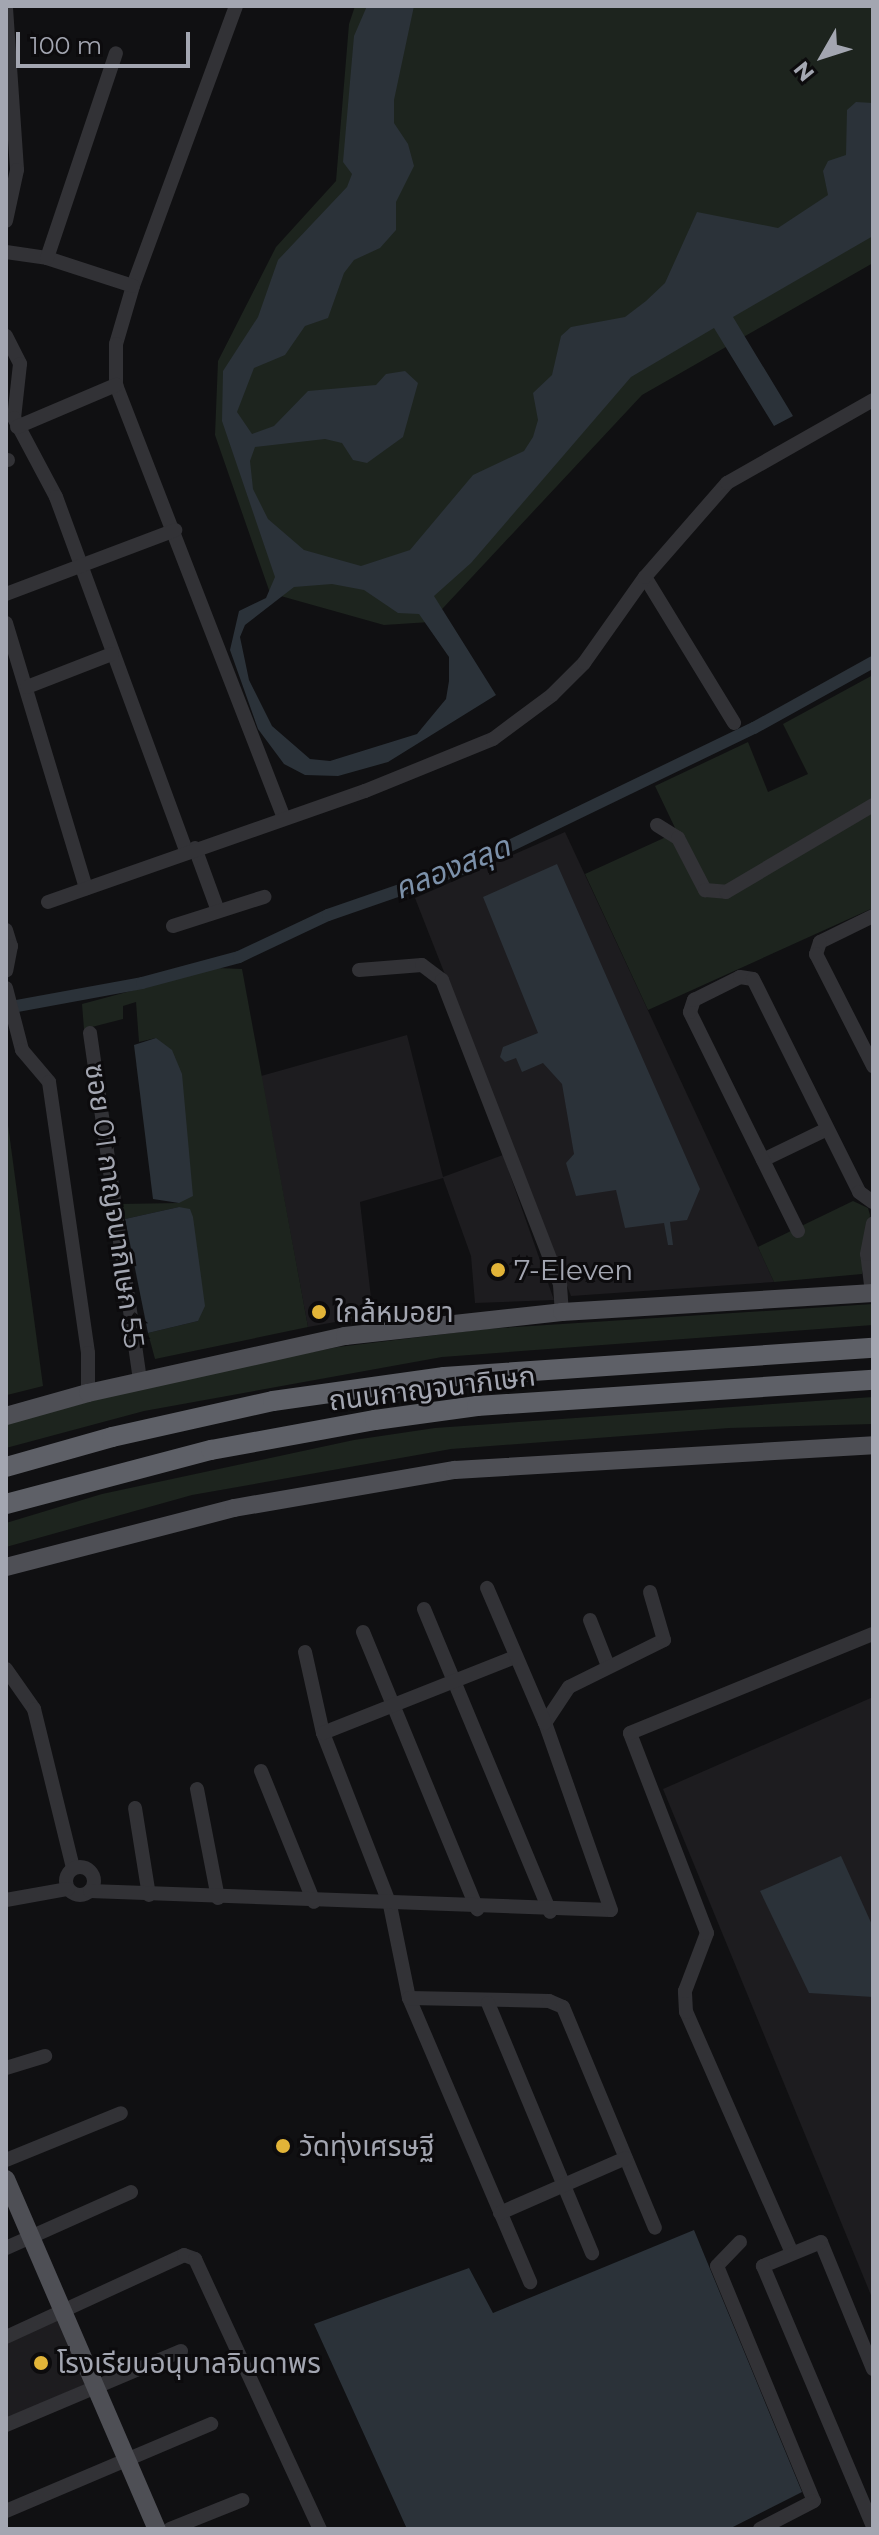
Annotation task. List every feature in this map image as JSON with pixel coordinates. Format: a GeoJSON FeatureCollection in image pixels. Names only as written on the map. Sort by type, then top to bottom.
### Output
{"type":"FeatureCollection","features":[{"type":"Feature","properties":{"kind":"highway","name":"ถนนกาญจนาภิเษก"},"geometry":{"type":"LineString","coordinates":[[6,1467],[112,1437],[273,1401],[444,1377],[873,1348]]}},
{"type":"Feature","properties":{"kind":"highway","name":"ถนนกาญจนาภิเษก"},"geometry":{"type":"LineString","coordinates":[[6,1504],[211,1450],[375,1420],[477,1406],[873,1380]]}},
{"type":"Feature","properties":{"kind":"main road"},"geometry":{"type":"LineString","coordinates":[[6,1416],[140,1380],[345,1336],[562,1312],[872,1293]]}},
{"type":"Feature","properties":{"kind":"main road"},"geometry":{"type":"LineString","coordinates":[[6,1567],[234,1508],[455,1470],[873,1445]]}},
{"type":"Feature","properties":{"kind":"main road"},"geometry":{"type":"LineString","coordinates":[[6,2179],[157,2529]]}},
{"type":"Feature","properties":{"kind":"street"},"geometry":{"type":"LineString","coordinates":[[236,6],[133,286],[116,344],[116,385],[129,428],[175,530],[284,819]]}},
{"type":"Feature","properties":{"kind":"street"},"geometry":{"type":"LineString","coordinates":[[6,8],[17,170],[6,221]]}},
{"type":"Feature","properties":{"kind":"street"},"geometry":{"type":"LineString","coordinates":[[47,258],[116,53]]}},
{"type":"Feature","properties":{"kind":"street"},"geometry":{"type":"LineString","coordinates":[[6,252],[47,258],[133,286]]}},
{"type":"Feature","properties":{"kind":"street"},"geometry":{"type":"LineString","coordinates":[[6,336],[20,364],[12,420],[56,497],[112,654],[218,911]]}},
{"type":"Feature","properties":{"kind":"street"},"geometry":{"type":"LineString","coordinates":[[12,420],[116,385]]}},
{"type":"Feature","properties":{"kind":"street"},"geometry":{"type":"LineString","coordinates":[[48,902],[190,849],[449,761],[493,739],[552,695],[584,663],[645,577],[727,483],[873,400]]}},
{"type":"Feature","properties":{"kind":"street"},"geometry":{"type":"LineString","coordinates":[[6,594],[175,530]]}},
{"type":"Feature","properties":{"kind":"street"},"geometry":{"type":"LineString","coordinates":[[645,577],[734,723]]}},
{"type":"Feature","properties":{"kind":"street"},"geometry":{"type":"LineString","coordinates":[[6,623],[86,888]]}},
{"type":"Feature","properties":{"kind":"street"},"geometry":{"type":"LineString","coordinates":[[27,687],[112,654]]}},
{"type":"Feature","properties":{"kind":"street"},"geometry":{"type":"LineString","coordinates":[[657,825],[678,838],[705,890],[726,892],[873,805]]}},
{"type":"Feature","properties":{"kind":"street"},"geometry":{"type":"LineString","coordinates":[[173,926],[264,897]]}},
{"type":"Feature","properties":{"kind":"street"},"geometry":{"type":"LineString","coordinates":[[873,916],[820,942],[816,954],[873,1066]]}},
{"type":"Feature","properties":{"kind":"street"},"geometry":{"type":"LineString","coordinates":[[6,930],[11,946],[6,971]]}},
{"type":"Feature","properties":{"kind":"street"},"geometry":{"type":"LineString","coordinates":[[359,970],[422,965],[442,980],[560,1285],[562,1312]]}},
{"type":"Feature","properties":{"kind":"street"},"geometry":{"type":"LineString","coordinates":[[798,1231],[689,1006],[740,977],[753,979],[859,1192],[873,1202]]}},
{"type":"Feature","properties":{"kind":"street"},"geometry":{"type":"LineString","coordinates":[[6,988],[22,1050],[49,1082],[88,1353],[88,1393]]}},
{"type":"Feature","properties":{"kind":"street","name":"ซอย 01 กาญจนากิเษก 55"},"geometry":{"type":"LineString","coordinates":[[90,1033],[140,1380]]}},
{"type":"Feature","properties":{"kind":"street"},"geometry":{"type":"LineString","coordinates":[[763,1160],[827,1129]]}},
{"type":"Feature","properties":{"kind":"street"},"geometry":{"type":"LineString","coordinates":[[872,1293],[867,1254],[873,1224]]}},
{"type":"Feature","properties":{"kind":"street"},"geometry":{"type":"LineString","coordinates":[[6,1900],[68,1889],[77,1894],[90,1891],[606,1914],[612,1904],[545,1723],[487,1588]]}},
{"type":"Feature","properties":{"kind":"street"},"geometry":{"type":"LineString","coordinates":[[545,1723],[569,1687],[665,1638],[650,1592]]}},
{"type":"Feature","properties":{"kind":"street"},"geometry":{"type":"LineString","coordinates":[[424,1609],[550,1912]]}},
{"type":"Feature","properties":{"kind":"street"},"geometry":{"type":"LineString","coordinates":[[590,1620],[608,1666]]}},
{"type":"Feature","properties":{"kind":"street"},"geometry":{"type":"LineString","coordinates":[[363,1632],[477,1909]]}},
{"type":"Feature","properties":{"kind":"street"},"geometry":{"type":"LineString","coordinates":[[792,2253],[686,2012],[685,1991],[707,1933],[630,1733],[873,1634]]}},
{"type":"Feature","properties":{"kind":"street"},"geometry":{"type":"LineString","coordinates":[[305,1652],[323,1733],[390,1905],[409,1998],[530,2282]]}},
{"type":"Feature","properties":{"kind":"street"},"geometry":{"type":"LineString","coordinates":[[323,1733],[515,1657]]}},
{"type":"Feature","properties":{"kind":"street"},"geometry":{"type":"LineString","coordinates":[[7,1670],[34,1709],[73,1868],[65,1880],[68,1889]]}},
{"type":"Feature","properties":{"kind":"street"},"geometry":{"type":"LineString","coordinates":[[261,1771],[314,1902]]}},
{"type":"Feature","properties":{"kind":"street"},"geometry":{"type":"LineString","coordinates":[[197,1789],[218,1898]]}},
{"type":"Feature","properties":{"kind":"street"},"geometry":{"type":"LineString","coordinates":[[135,1808],[149,1895]]}},
{"type":"Feature","properties":{"kind":"street"},"geometry":{"type":"LineString","coordinates":[[73,1868],[84,1867],[92,1875],[90,1891]]}},
{"type":"Feature","properties":{"kind":"street"},"geometry":{"type":"LineString","coordinates":[[409,1998],[488,2003],[549,2001],[563,2007],[655,2228]]}},
{"type":"Feature","properties":{"kind":"street"},"geometry":{"type":"LineString","coordinates":[[488,2003],[592,2253]]}},
{"type":"Feature","properties":{"kind":"street"},"geometry":{"type":"LineString","coordinates":[[6,2068],[45,2056]]}},
{"type":"Feature","properties":{"kind":"street"},"geometry":{"type":"LineString","coordinates":[[6,2160],[121,2113]]}},
{"type":"Feature","properties":{"kind":"street"},"geometry":{"type":"LineString","coordinates":[[500,2213],[626,2158]]}},
{"type":"Feature","properties":{"kind":"street"},"geometry":{"type":"LineString","coordinates":[[6,2248],[131,2192]]}},
{"type":"Feature","properties":{"kind":"street"},"geometry":{"type":"LineString","coordinates":[[740,2242],[717,2266],[814,2501],[760,2529]]}},
{"type":"Feature","properties":{"kind":"street"},"geometry":{"type":"LineString","coordinates":[[871,2528],[763,2266],[821,2242],[873,2369]]}},
{"type":"Feature","properties":{"kind":"street"},"geometry":{"type":"LineString","coordinates":[[6,2337],[184,2255],[195,2259],[320,2529]]}},
{"type":"Feature","properties":{"kind":"street"},"geometry":{"type":"LineString","coordinates":[[6,2425],[181,2351]]}},
{"type":"Feature","properties":{"kind":"street"},"geometry":{"type":"LineString","coordinates":[[6,2511],[211,2424]]}},
{"type":"Feature","properties":{"kind":"street"},"geometry":{"type":"LineString","coordinates":[[170,2529],[242,2500]]}},
{"type":"Feature","properties":{"kind":"shaded area"},"geometry":{"type":"Polygon","coordinates":[[[355,6],[873,6],[873,263],[642,395],[430,622],[384,625],[270,593],[215,435],[218,361],[276,247],[336,181],[349,24],[355,6]]]}},
{"type":"Feature","properties":{"kind":"shaded area"},"geometry":{"type":"Polygon","coordinates":[[[367,6],[414,6],[394,100],[394,123],[408,144],[414,166],[396,202],[396,230],[380,248],[354,260],[344,273],[328,318],[305,326],[285,355],[254,368],[237,412],[252,434],[274,426],[308,391],[376,385],[386,374],[405,371],[418,383],[403,437],[367,463],[353,460],[342,443],[325,439],[255,447],[250,461],[253,489],[268,519],[304,550],[361,566],[410,550],[473,475],[524,451],[533,437],[538,420],[533,393],[552,375],[561,336],[571,327],[625,317],[646,301],[665,283],[697,212],[778,228],[828,195],[823,171],[828,161],[846,155],[847,110],[856,102],[873,103],[873,236],[733,317],[793,416],[774,426],[714,328],[631,377],[471,563],[434,596],[496,695],[388,762],[338,776],[305,775],[284,764],[258,729],[230,650],[239,611],[266,598],[275,577],[222,421],[223,371],[258,317],[278,260],[347,187],[352,174],[343,162],[354,36],[367,6]],[[332,584],[294,587],[245,625],[240,637],[249,680],[272,726],[310,759],[330,761],[417,734],[446,699],[449,657],[419,614],[398,613],[364,590],[332,584]]]}},
{"type":"Feature","properties":{"kind":"shaded area"},"geometry":{"type":"Polygon","coordinates":[[[873,675],[873,908],[648,1010],[585,874],[677,832],[655,786],[748,742],[768,792],[808,774],[783,724],[873,675]]]}},
{"type":"Feature","properties":{"kind":"shaded area"},"geometry":{"type":"Polygon","coordinates":[[[565,832],[774,1282],[571,1296],[415,898],[565,832]]]}},
{"type":"Feature","properties":{"kind":"shaded area"},"geometry":{"type":"Polygon","coordinates":[[[557,864],[700,1189],[687,1220],[670,1222],[673,1245],[668,1245],[664,1223],[625,1228],[616,1190],[576,1196],[566,1163],[574,1154],[562,1084],[543,1063],[522,1072],[516,1058],[505,1062],[500,1057],[503,1047],[538,1033],[483,897],[557,864]]]}},
{"type":"Feature","properties":{"kind":"shaded area"},"geometry":{"type":"Polygon","coordinates":[[[217,968],[242,969],[308,1327],[155,1359],[148,1333],[198,1321],[179,1207],[125,1219],[121,1204],[179,1203],[156,1038],[139,1042],[136,1002],[123,1006],[123,1019],[84,1029],[82,1004],[217,968]]]}},
{"type":"Feature","properties":{"kind":"shaded area"},"geometry":{"type":"Polygon","coordinates":[[[407,1035],[443,1177],[503,1155],[554,1300],[475,1303],[471,1256],[443,1178],[360,1202],[373,1315],[308,1327],[261,1076],[407,1035]]]}},
{"type":"Feature","properties":{"kind":"shaded area"},"geometry":{"type":"Polygon","coordinates":[[[156,1038],[172,1050],[182,1074],[193,1196],[179,1203],[153,1199],[134,1045],[156,1038]]]}},
{"type":"Feature","properties":{"kind":"shaded area"},"geometry":{"type":"Polygon","coordinates":[[[6,1110],[43,1386],[7,1395],[6,1387],[6,1110]]]}},
{"type":"Feature","properties":{"kind":"shaded area"},"geometry":{"type":"Polygon","coordinates":[[[853,1201],[868,1208],[870,1215],[862,1274],[774,1282],[758,1247],[853,1201]]]}},
{"type":"Feature","properties":{"kind":"shaded area"},"geometry":{"type":"Polygon","coordinates":[[[179,1207],[190,1209],[193,1217],[205,1306],[198,1321],[148,1333],[125,1219],[179,1207]]]}},
{"type":"Feature","properties":{"kind":"shaded area"},"geometry":{"type":"Polygon","coordinates":[[[873,1304],[873,1325],[442,1357],[144,1411],[6,1448],[6,1424],[174,1379],[338,1347],[486,1329],[873,1304]]]}},
{"type":"Feature","properties":{"kind":"shaded area"},"geometry":{"type":"Polygon","coordinates":[[[873,1397],[873,1424],[729,1428],[451,1449],[192,1495],[6,1547],[6,1523],[102,1494],[354,1440],[435,1428],[873,1397]]]}},
{"type":"Feature","properties":{"kind":"shaded area"},"geometry":{"type":"Polygon","coordinates":[[[873,1697],[873,2300],[663,1789],[873,1697]]]}},
{"type":"Feature","properties":{"kind":"shaded area"},"geometry":{"type":"Polygon","coordinates":[[[841,1856],[873,1927],[873,1997],[809,1993],[760,1891],[841,1856]]]}},
{"type":"Feature","properties":{"kind":"shaded area"},"geometry":{"type":"Polygon","coordinates":[[[694,2230],[802,2492],[729,2529],[407,2529],[314,2324],[469,2268],[493,2313],[694,2230]]]}},
{"type":"Feature","properties":{"kind":"shaded area","name":"โรงเรียนอนุบาลจินดาพร"},"geometry":{"type":"Polygon","coordinates":[[[57,2320],[85,2384],[6,2419],[6,2343],[57,2320]]]}},
{"type":"Feature","properties":{"kind":"waterway","name":"คลองสลุด"},"geometry":{"type":"LineString","coordinates":[[6,1008],[142,983],[239,957],[328,915],[464,868],[754,728],[873,662]]}},
{"type":"Feature","properties":{"kind":"place","name":"7-Eleven"},"geometry":{"type":"Point","coordinates":[498,1270]}},
{"type":"Feature","properties":{"kind":"place","name":"ใกล้หมอยา"},"geometry":{"type":"Point","coordinates":[319,1312]}},
{"type":"Feature","properties":{"kind":"place","name":"วัดทุ่งเศรษฐี"},"geometry":{"type":"Point","coordinates":[283,2146]}},
{"type":"Feature","properties":{"kind":"place","name":"โรงเรียนอนุบาลจินดาพร"},"geometry":{"type":"Point","coordinates":[41,2363]}}]}
